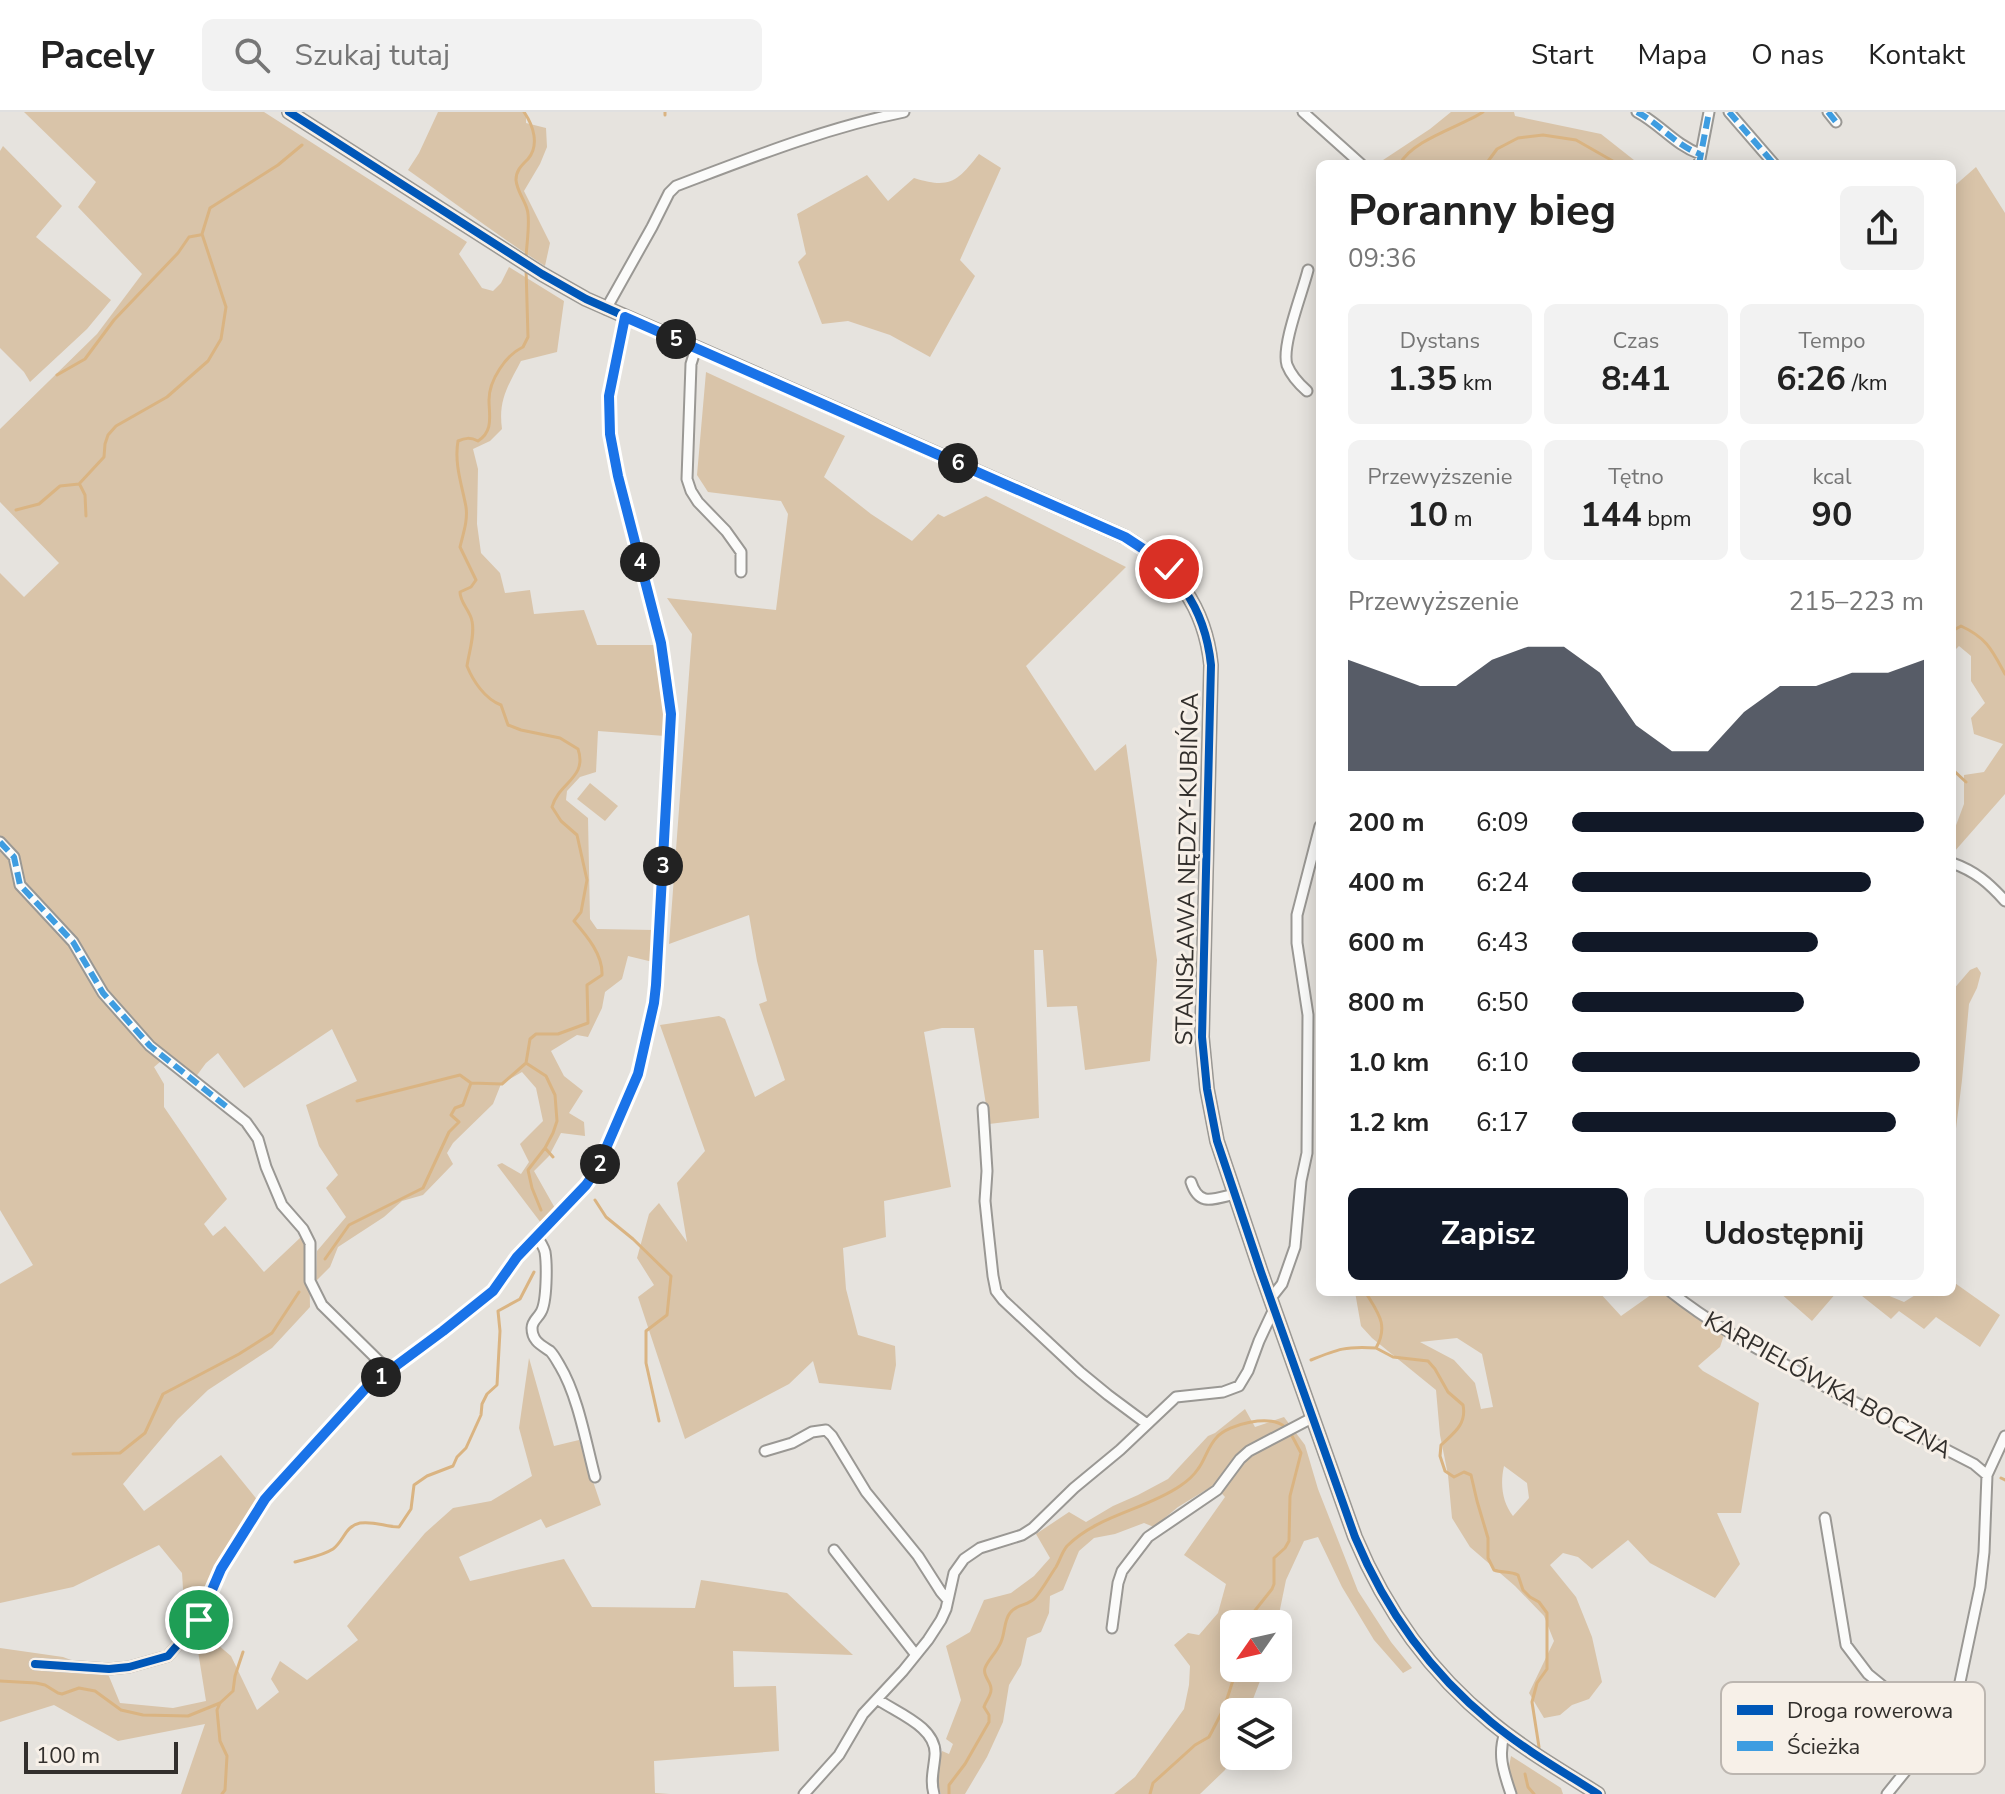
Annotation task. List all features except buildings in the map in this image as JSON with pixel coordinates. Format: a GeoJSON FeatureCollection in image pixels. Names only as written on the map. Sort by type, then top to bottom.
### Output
{"type":"FeatureCollection","features":[{"type":"Feature","properties":{"kind":"street","name":"STANISŁAWA NĘDZY-KUBIŃCA"},"geometry":{"type":"LineString","coordinates":[[289,112],[542,274],[606,309],[1125,537],[1163,564],[1189,596],[1205,631],[1211,665],[1202,1037],[1212,1118],[1272,1304],[1359,1547],[1387,1602],[1436,1669],[1471,1704],[1505,1733],[1598,1794]]}},
{"type":"Feature","properties":{"kind":"street"},"geometry":{"type":"LineString","coordinates":[[606,309],[669,193],[676,186],[806,139],[872,118],[904,112]]}},
{"type":"Feature","properties":{"kind":"street"},"geometry":{"type":"LineString","coordinates":[[1303,112],[1357,160]]}},
{"type":"Feature","properties":{"kind":"street"},"geometry":{"type":"LineString","coordinates":[[1637,112],[1700,159],[1709,112]]}},
{"type":"Feature","properties":{"kind":"street"},"geometry":{"type":"LineString","coordinates":[[1729,112],[1771,160]]}},
{"type":"Feature","properties":{"kind":"street"},"geometry":{"type":"LineString","coordinates":[[1828,112],[1836,122]]}},
{"type":"Feature","properties":{"kind":"street"},"geometry":{"type":"LineString","coordinates":[[1307,391],[1287,364],[1287,349],[1308,270]]}},
{"type":"Feature","properties":{"kind":"street"},"geometry":{"type":"LineString","coordinates":[[35,1664],[109,1669],[168,1656],[199,1620],[221,1569],[265,1499],[366,1388],[493,1291],[517,1257],[586,1185],[597,1169],[638,1074],[654,1003],[671,714],[661,643],[610,434],[609,396],[625,317]]}},
{"type":"Feature","properties":{"kind":"street"},"geometry":{"type":"LineString","coordinates":[[696,348],[691,364],[687,479],[698,502],[741,552],[741,572]]}},
{"type":"Feature","properties":{"kind":"street"},"geometry":{"type":"LineString","coordinates":[[804,1794],[831,1765],[858,1722],[916,1655],[941,1620],[954,1573],[964,1559],[980,1548],[1022,1535],[1033,1528],[1176,1397],[1223,1392],[1239,1386],[1244,1380],[1295,1247],[1301,1181],[1307,1153],[1308,1015],[1297,943],[1297,915],[1316,841]]}},
{"type":"Feature","properties":{"kind":"street"},"geometry":{"type":"LineString","coordinates":[[0,842],[14,857],[20,885],[73,942],[103,993],[150,1046],[246,1122],[258,1139],[282,1205],[303,1229],[310,1243],[310,1281],[314,1292],[322,1305],[389,1371]]}},
{"type":"Feature","properties":{"kind":"street"},"geometry":{"type":"LineString","coordinates":[[1956,864],[1980,876],[2005,901]]}},
{"type":"Feature","properties":{"kind":"street"},"geometry":{"type":"LineString","coordinates":[[983,1108],[987,1171],[985,1201],[996,1291],[1080,1372],[1147,1424]]}},
{"type":"Feature","properties":{"kind":"street"},"geometry":{"type":"LineString","coordinates":[[1191,1182],[1198,1196],[1206,1200],[1235,1194]]}},
{"type":"Feature","properties":{"kind":"street"},"geometry":{"type":"LineString","coordinates":[[536,1236],[545,1253],[546,1272],[544,1304],[532,1328],[537,1343],[554,1356],[568,1380],[595,1477]]}},
{"type":"Feature","properties":{"kind":"street","name":"KARPIELÓWKA BOCZNA"},"geometry":{"type":"LineString","coordinates":[[1676,1296],[1735,1337],[1974,1464],[1987,1475]]}},
{"type":"Feature","properties":{"kind":"street"},"geometry":{"type":"LineString","coordinates":[[1112,1628],[1122,1571],[1148,1537],[1217,1490],[1249,1451],[1312,1418]]}},
{"type":"Feature","properties":{"kind":"street"},"geometry":{"type":"LineString","coordinates":[[765,1451],[792,1443],[812,1432],[826,1430],[866,1492],[918,1556],[947,1599]]}},
{"type":"Feature","properties":{"kind":"street"},"geometry":{"type":"LineString","coordinates":[[1960,1682],[1984,1552],[1987,1475],[2005,1436]]}},
{"type":"Feature","properties":{"kind":"street"},"geometry":{"type":"LineString","coordinates":[[1825,1518],[1846,1645],[1878,1682]]}},
{"type":"Feature","properties":{"kind":"street"},"geometry":{"type":"LineString","coordinates":[[834,1550],[916,1655]]}},
{"type":"Feature","properties":{"kind":"street"},"geometry":{"type":"LineString","coordinates":[[877,1699],[920,1726],[934,1741],[931,1780],[934,1794]]}},
{"type":"Feature","properties":{"kind":"street"},"geometry":{"type":"LineString","coordinates":[[1505,1733],[1501,1744],[1501,1762],[1511,1794]]}},
{"type":"Feature","properties":{"kind":"street"},"geometry":{"type":"LineString","coordinates":[[1887,1794],[1903,1774]]}},
{"type":"Feature","properties":{"kind":"shaded area"},"geometry":{"type":"Polygon","coordinates":[[[24,112],[264,112],[467,242],[459,254],[482,288],[493,291],[509,267],[564,301],[557,352],[521,361],[503,401],[502,429],[490,441],[473,449],[478,469],[477,524],[481,553],[500,573],[505,593],[530,590],[534,614],[584,610],[597,645],[657,645],[665,695],[665,736],[598,731],[596,772],[580,777],[567,791],[566,800],[588,818],[590,919],[597,929],[654,930],[653,962],[628,956],[622,979],[605,992],[602,1008],[588,1037],[577,1035],[551,1051],[564,1076],[583,1091],[569,1113],[584,1122],[585,1136],[561,1133],[549,1156],[534,1171],[556,1210],[541,1223],[497,1165],[502,1163],[521,1174],[529,1162],[520,1144],[543,1121],[536,1088],[522,1072],[501,1084],[493,1104],[453,1143],[447,1153],[453,1164],[423,1195],[402,1201],[384,1217],[338,1247],[330,1267],[316,1281],[317,1251],[346,1217],[326,1188],[338,1175],[319,1146],[306,1105],[357,1081],[332,1029],[244,1088],[218,1053],[192,1082],[166,1057],[154,1067],[164,1084],[164,1107],[227,1199],[204,1224],[213,1236],[225,1226],[264,1272],[301,1237],[309,1253],[310,1307],[272,1348],[208,1390],[178,1419],[123,1484],[144,1511],[221,1455],[259,1502],[227,1548],[195,1614],[184,1604],[182,1573],[159,1545],[73,1587],[0,1603],[0,1284],[33,1265],[0,1210],[0,573],[24,597],[59,563],[0,502],[0,429],[97,334],[142,274],[78,207],[96,182],[24,112]]]}},
{"type":"Feature","properties":{"kind":"shaded area"},"geometry":{"type":"Polygon","coordinates":[[[438,112],[526,112],[526,123],[546,128],[547,147],[524,191],[550,243],[545,266],[408,170],[438,112]]]}},
{"type":"Feature","properties":{"kind":"shaded area"},"geometry":{"type":"Polygon","coordinates":[[[1451,112],[1514,112],[1515,116],[1601,134],[1634,160],[1383,160],[1451,112]]]}},
{"type":"Feature","properties":{"kind":"shaded area"},"geometry":{"type":"Polygon","coordinates":[[[3,146],[62,206],[36,237],[111,300],[87,329],[30,382],[0,348],[0,151],[3,146]]]}},
{"type":"Feature","properties":{"kind":"shaded area"},"geometry":{"type":"Polygon","coordinates":[[[979,154],[1001,168],[960,260],[975,276],[930,357],[890,335],[848,321],[822,324],[798,262],[806,254],[797,214],[867,175],[888,201],[914,178],[936,183],[952,181],[979,154]]]}},
{"type":"Feature","properties":{"kind":"shaded area"},"geometry":{"type":"Polygon","coordinates":[[[1976,167],[2005,213],[2005,794],[1956,850],[1956,825],[1964,804],[1964,775],[1984,772],[2003,744],[1974,734],[1971,718],[1985,703],[1971,681],[1971,656],[1959,646],[1956,649],[1956,184],[1976,167]]]}},
{"type":"Feature","properties":{"kind":"shaded area"},"geometry":{"type":"Polygon","coordinates":[[[706,372],[845,436],[824,477],[912,541],[938,514],[944,517],[986,496],[1126,567],[1026,666],[1095,771],[1126,744],[1157,960],[1150,1061],[1085,1070],[1077,1006],[1047,1007],[1043,950],[1034,950],[1039,1118],[989,1124],[974,1028],[942,1028],[924,1032],[951,1187],[884,1201],[886,1237],[843,1248],[846,1289],[858,1335],[895,1346],[896,1365],[891,1390],[819,1383],[813,1361],[789,1384],[685,1439],[638,1297],[654,1285],[637,1258],[649,1214],[659,1203],[687,1242],[677,1183],[705,1151],[660,1025],[719,1016],[725,1019],[755,1097],[785,1080],[759,1004],[767,1001],[749,915],[669,944],[692,634],[667,598],[776,610],[788,514],[781,501],[708,492],[697,475],[706,372]]]}},
{"type":"Feature","properties":{"kind":"shaded area"},"geometry":{"type":"Polygon","coordinates":[[[590,783],[618,806],[605,821],[577,799],[590,783]]]}},
{"type":"Feature","properties":{"kind":"shaded area"},"geometry":{"type":"Polygon","coordinates":[[[1977,967],[1981,973],[1969,1004],[1956,1129],[1956,986],[1970,970],[1977,967]]]}},
{"type":"Feature","properties":{"kind":"shaded area"},"geometry":{"type":"Polygon","coordinates":[[[1956,1284],[2000,1315],[1980,1347],[1936,1317],[1924,1329],[1899,1311],[1891,1319],[1862,1296],[1889,1296],[1904,1302],[1914,1296],[1956,1296],[1956,1284]]]}},
{"type":"Feature","properties":{"kind":"shaded area"},"geometry":{"type":"Polygon","coordinates":[[[1356,1296],[1603,1296],[1621,1316],[1649,1296],[1670,1296],[1724,1335],[1720,1347],[1698,1366],[1759,1403],[1741,1513],[1717,1513],[1740,1564],[1715,1598],[1650,1563],[1628,1540],[1592,1569],[1578,1557],[1563,1553],[1550,1565],[1576,1597],[1592,1637],[1602,1682],[1589,1699],[1572,1705],[1560,1715],[1544,1718],[1529,1693],[1554,1641],[1544,1616],[1470,1547],[1452,1518],[1436,1390],[1361,1326],[1356,1296]],[[1457,1338],[1420,1342],[1454,1360],[1475,1383],[1481,1409],[1493,1407],[1482,1354],[1457,1338]],[[1504,1466],[1503,1492],[1513,1516],[1529,1498],[1527,1483],[1504,1466]]]}},
{"type":"Feature","properties":{"kind":"shaded area"},"geometry":{"type":"Polygon","coordinates":[[[1784,1296],[1834,1296],[1812,1321],[1784,1296]]]}},
{"type":"Feature","properties":{"kind":"shaded area"},"geometry":{"type":"Polygon","coordinates":[[[529,1358],[554,1446],[579,1440],[601,1505],[546,1528],[541,1519],[459,1557],[470,1581],[564,1559],[592,1607],[695,1608],[701,1580],[787,1593],[853,1655],[733,1651],[734,1687],[776,1686],[779,1751],[654,1761],[655,1793],[670,1794],[181,1794],[205,1724],[118,1741],[54,1705],[0,1722],[0,1648],[63,1657],[108,1674],[120,1703],[173,1708],[206,1701],[197,1645],[205,1634],[231,1656],[257,1710],[279,1692],[271,1679],[280,1661],[307,1680],[358,1640],[347,1626],[425,1533],[453,1508],[491,1501],[532,1476],[519,1428],[529,1358]]]}},
{"type":"Feature","properties":{"kind":"shaded area"},"geometry":{"type":"Polygon","coordinates":[[[1245,1409],[1255,1427],[1284,1417],[1305,1445],[1318,1489],[1358,1591],[1412,1668],[1403,1673],[1374,1640],[1342,1587],[1318,1537],[1304,1541],[1286,1580],[1280,1610],[1220,1610],[1220,1682],[1260,1682],[1253,1698],[1220,1698],[1220,1770],[1225,1770],[1200,1794],[1114,1794],[1135,1777],[1184,1709],[1190,1666],[1174,1645],[1188,1633],[1199,1635],[1218,1613],[1226,1584],[1184,1555],[1225,1497],[1214,1485],[1178,1507],[1154,1527],[1144,1523],[1094,1538],[1079,1551],[1063,1590],[1050,1596],[1049,1613],[1041,1632],[1027,1638],[1021,1665],[1009,1685],[1003,1722],[987,1757],[965,1794],[941,1794],[939,1761],[942,1751],[949,1754],[953,1744],[946,1739],[961,1700],[946,1646],[970,1632],[984,1600],[1011,1593],[1034,1576],[1050,1558],[1036,1534],[1069,1512],[1086,1522],[1168,1479],[1208,1436],[1245,1409]]]}},
{"type":"Feature","properties":{"kind":"shaded area"},"geometry":{"type":"Polygon","coordinates":[[[1511,1756],[1561,1788],[1563,1794],[1514,1794],[1508,1772],[1511,1756]]]}},
{"type":"Feature","properties":{"kind":"waterway"},"geometry":{"type":"LineString","coordinates":[[524,112],[534,141],[532,153],[518,171],[516,180],[528,214],[526,260]]}},
{"type":"Feature","properties":{"kind":"waterway"},"geometry":{"type":"LineString","coordinates":[[1403,160],[1425,141],[1483,112]]}},
{"type":"Feature","properties":{"kind":"waterway"},"geometry":{"type":"LineString","coordinates":[[1489,160],[1497,149],[1518,138],[1543,135],[1576,140],[1611,160]]}},
{"type":"Feature","properties":{"kind":"waterway"},"geometry":{"type":"LineString","coordinates":[[16,510],[39,504],[60,486],[79,484],[104,457],[108,435],[116,426],[167,397],[208,361],[221,339],[226,307],[202,234],[210,208],[278,165],[302,145]]}},
{"type":"Feature","properties":{"kind":"waterway"},"geometry":{"type":"LineString","coordinates":[[57,375],[85,359],[114,320],[178,253],[189,237],[200,235]]}},
{"type":"Feature","properties":{"kind":"waterway"},"geometry":{"type":"LineString","coordinates":[[526,268],[528,337],[523,347],[511,356],[495,377],[490,392],[490,422],[486,432],[478,441],[468,438],[458,441],[457,458],[466,512],[460,547],[476,580],[471,587],[460,592],[473,626],[467,666],[480,689],[501,705],[508,725],[560,738],[578,749],[580,759],[576,774],[552,807],[561,821],[577,835],[587,880],[581,912],[574,921],[597,953],[602,975],[587,985],[588,1023],[558,1034],[536,1034],[530,1039],[526,1063],[546,1076],[555,1095],[557,1121],[545,1148],[528,1170],[541,1210]]}},
{"type":"Feature","properties":{"kind":"waterway"},"geometry":{"type":"LineString","coordinates":[[80,485],[85,495],[86,516]]}},
{"type":"Feature","properties":{"kind":"waterway"},"geometry":{"type":"LineString","coordinates":[[1956,629],[1961,626],[1983,640],[2005,674]]}},
{"type":"Feature","properties":{"kind":"waterway"},"geometry":{"type":"LineString","coordinates":[[1956,773],[1966,782]]}},
{"type":"Feature","properties":{"kind":"waterway"},"geometry":{"type":"LineString","coordinates":[[325,1259],[349,1225],[423,1188],[449,1132],[459,1122],[451,1115],[455,1108],[463,1105],[471,1083],[502,1084],[526,1063]]}},
{"type":"Feature","properties":{"kind":"waterway"},"geometry":{"type":"LineString","coordinates":[[357,1101],[460,1075],[471,1083]]}},
{"type":"Feature","properties":{"kind":"waterway"},"geometry":{"type":"LineString","coordinates":[[545,1148],[553,1157]]}},
{"type":"Feature","properties":{"kind":"waterway"},"geometry":{"type":"LineString","coordinates":[[595,1200],[606,1217],[671,1276],[667,1315],[646,1331],[646,1363],[659,1421]]}},
{"type":"Feature","properties":{"kind":"waterway"},"geometry":{"type":"LineString","coordinates":[[295,1562],[333,1549],[348,1530],[360,1523],[399,1527],[411,1509],[414,1485],[453,1466],[466,1448],[487,1394],[497,1385],[498,1311],[520,1299],[534,1272]]}},
{"type":"Feature","properties":{"kind":"waterway"},"geometry":{"type":"LineString","coordinates":[[73,1454],[120,1453],[145,1433],[163,1394],[272,1333],[299,1292]]}},
{"type":"Feature","properties":{"kind":"waterway"},"geometry":{"type":"LineString","coordinates":[[1368,1296],[1382,1326],[1376,1348],[1393,1357],[1428,1361],[1448,1392],[1463,1405],[1461,1423],[1441,1445],[1440,1456],[1445,1471],[1454,1477],[1464,1472],[1471,1475],[1488,1538],[1488,1558],[1494,1570],[1518,1575],[1523,1590],[1539,1602],[1547,1613],[1547,1669],[1537,1683],[1532,1702],[1539,1747]]}},
{"type":"Feature","properties":{"kind":"waterway"},"geometry":{"type":"LineString","coordinates":[[1311,1360],[1342,1349],[1376,1348]]}},
{"type":"Feature","properties":{"kind":"waterway"},"geometry":{"type":"LineString","coordinates":[[949,1794],[949,1785],[989,1722],[984,1707],[991,1687],[984,1671],[1001,1642],[1008,1616],[1015,1608],[1035,1598],[1067,1546],[1093,1527],[1182,1484],[1196,1471],[1223,1432],[1260,1421],[1285,1427]]}},
{"type":"Feature","properties":{"kind":"waterway"},"geometry":{"type":"LineString","coordinates":[[1255,1610],[1274,1584],[1274,1558],[1289,1541],[1290,1496],[1301,1453],[1291,1434]]}},
{"type":"Feature","properties":{"kind":"waterway"},"geometry":{"type":"LineString","coordinates":[[2001,1478],[2005,1480]]}},
{"type":"Feature","properties":{"kind":"waterway"},"geometry":{"type":"LineString","coordinates":[[222,1794],[225,1790],[227,1756],[220,1741],[217,1710],[233,1691],[243,1652]]}},
{"type":"Feature","properties":{"kind":"waterway"},"geometry":{"type":"LineString","coordinates":[[0,1681],[36,1683],[62,1694],[79,1688],[95,1691],[121,1710],[143,1715],[188,1716],[220,1703]]}},
{"type":"Feature","properties":{"kind":"waterway"},"geometry":{"type":"LineString","coordinates":[[1150,1794],[1153,1783],[1195,1745],[1209,1737],[1224,1708],[1232,1682]]}},
{"type":"Feature","properties":{"kind":"waterway"},"geometry":{"type":"LineString","coordinates":[[1525,1774],[1528,1787],[1534,1794]]}},
{"type":"Feature","properties":{"kind":"marked path"},"geometry":{"type":"LineString","coordinates":[[1637,112],[1700,154]]}},
{"type":"Feature","properties":{"kind":"marked path"},"geometry":{"type":"LineString","coordinates":[[1700,160],[1709,112]]}},
{"type":"Feature","properties":{"kind":"marked path"},"geometry":{"type":"LineString","coordinates":[[1729,112],[1771,160]]}},
{"type":"Feature","properties":{"kind":"marked path"},"geometry":{"type":"LineString","coordinates":[[1828,112],[1836,122]]}},
{"type":"Feature","properties":{"kind":"marked path"},"geometry":{"type":"LineString","coordinates":[[0,842],[14,857],[20,885],[73,942],[103,993],[150,1046],[227,1107]]}},
{"type":"Feature","properties":{"kind":"cycle path"},"geometry":{"type":"LineString","coordinates":[[289,112],[586,299],[1125,537],[1173,575],[1202,624],[1211,665],[1202,1037],[1207,1089],[1217,1141],[1261,1272],[1355,1537],[1395,1614],[1430,1661],[1469,1703],[1517,1742],[1598,1794]]}},
{"type":"Feature","properties":{"kind":"cycle path"},"geometry":{"type":"LineString","coordinates":[[35,1664],[109,1669],[168,1656],[199,1620],[221,1569],[272,1491],[366,1388],[493,1291],[517,1257],[586,1185],[597,1169],[638,1074],[654,1003],[671,714],[661,643],[610,434],[609,396],[625,317]]}},
{"type":"Feature","properties":{"kind":"route"},"geometry":{"type":"LineString","coordinates":[[199,1620],[221,1569],[272,1491],[366,1388],[493,1291],[517,1257],[586,1185],[597,1169],[638,1074],[656,985],[671,714],[661,643],[618,476],[608,418],[609,396],[625,317],[1125,537],[1169,569]]}}]}
